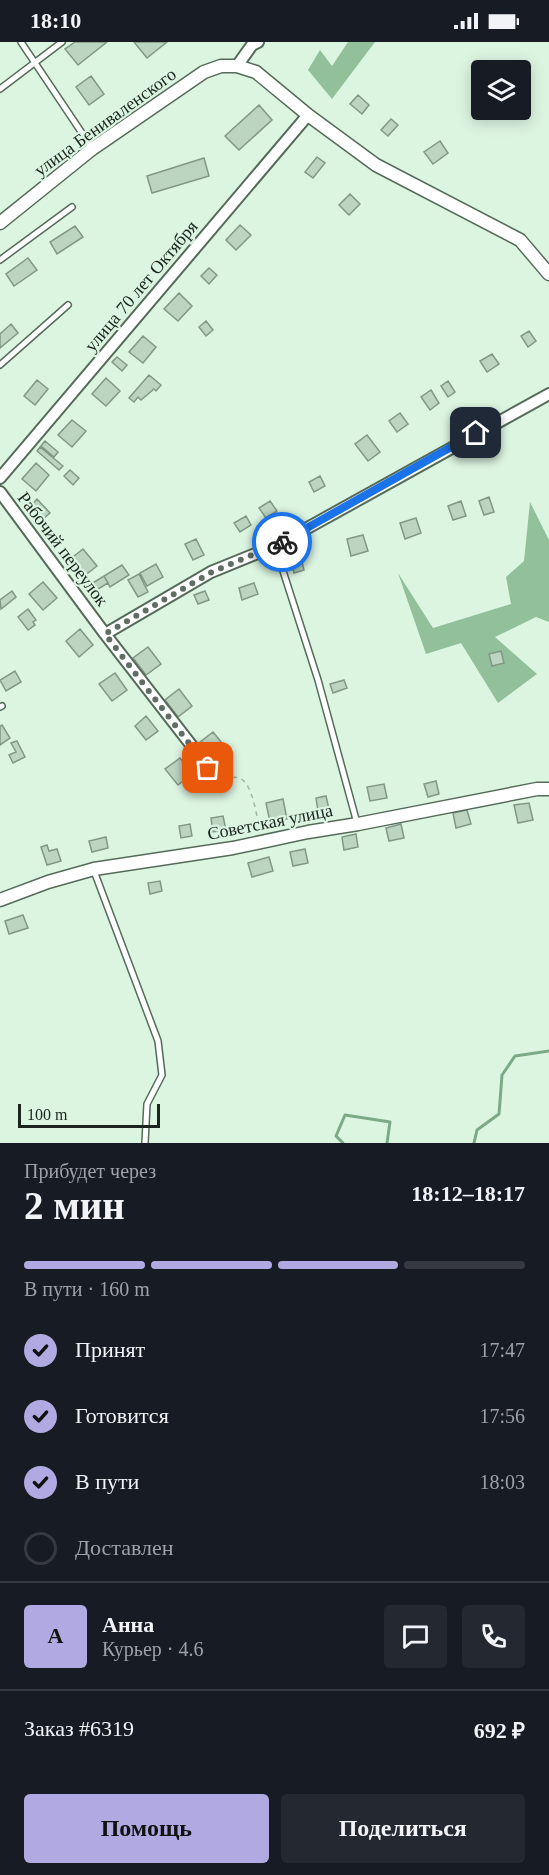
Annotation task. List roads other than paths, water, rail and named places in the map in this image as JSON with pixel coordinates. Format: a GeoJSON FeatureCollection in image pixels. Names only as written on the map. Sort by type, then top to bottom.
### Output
{"type":"FeatureCollection","features":[{"type":"Feature","properties":{"kind":"street"},"geometry":{"type":"LineString","coordinates":[[258,42],[252,45],[237,66],[256,72],[308,115],[376,165],[520,240],[549,274]]}},
{"type":"Feature","properties":{"kind":"street","name":"улица Бениваленского"},"geometry":{"type":"LineString","coordinates":[[0,223],[92,149],[204,72],[221,66],[237,66]]}},
{"type":"Feature","properties":{"kind":"street","name":"улица 70 лет Октября"},"geometry":{"type":"LineString","coordinates":[[0,478],[308,115]]}},
{"type":"Feature","properties":{"kind":"street"},"geometry":{"type":"LineString","coordinates":[[105,634],[212,572],[275,546],[536,399],[549,394]]}},
{"type":"Feature","properties":{"kind":"street","name":"Рабочий переулок"},"geometry":{"type":"LineString","coordinates":[[0,492],[208,768]]}},
{"type":"Feature","properties":{"kind":"street","name":"Советская улица"},"geometry":{"type":"LineString","coordinates":[[0,900],[48,882],[94,869],[221,850],[537,789],[549,789]]}},
{"type":"Feature","properties":{"kind":"lane"},"geometry":{"type":"LineString","coordinates":[[21,42],[92,149]]}},
{"type":"Feature","properties":{"kind":"lane"},"geometry":{"type":"LineString","coordinates":[[0,89],[62,42]]}},
{"type":"Feature","properties":{"kind":"lane"},"geometry":{"type":"LineString","coordinates":[[0,260],[72,207]]}},
{"type":"Feature","properties":{"kind":"lane"},"geometry":{"type":"LineString","coordinates":[[0,365],[68,305]]}},
{"type":"Feature","properties":{"kind":"lane"},"geometry":{"type":"LineString","coordinates":[[275,546],[318,680],[358,824]]}},
{"type":"Feature","properties":{"kind":"lane"},"geometry":{"type":"LineString","coordinates":[[94,869],[158,1041],[162,1075],[147,1104],[145,1143]]}},
{"type":"Feature","properties":{"kind":"waterway"},"geometry":{"type":"LineString","coordinates":[[474,1143],[477,1130],[499,1114],[502,1075],[515,1056],[549,1051]]}},
{"type":"Feature","properties":{"kind":"waterway"},"geometry":{"type":"LineString","coordinates":[[343,1143],[336,1136],[345,1115],[390,1122],[387,1143]]}}]}
